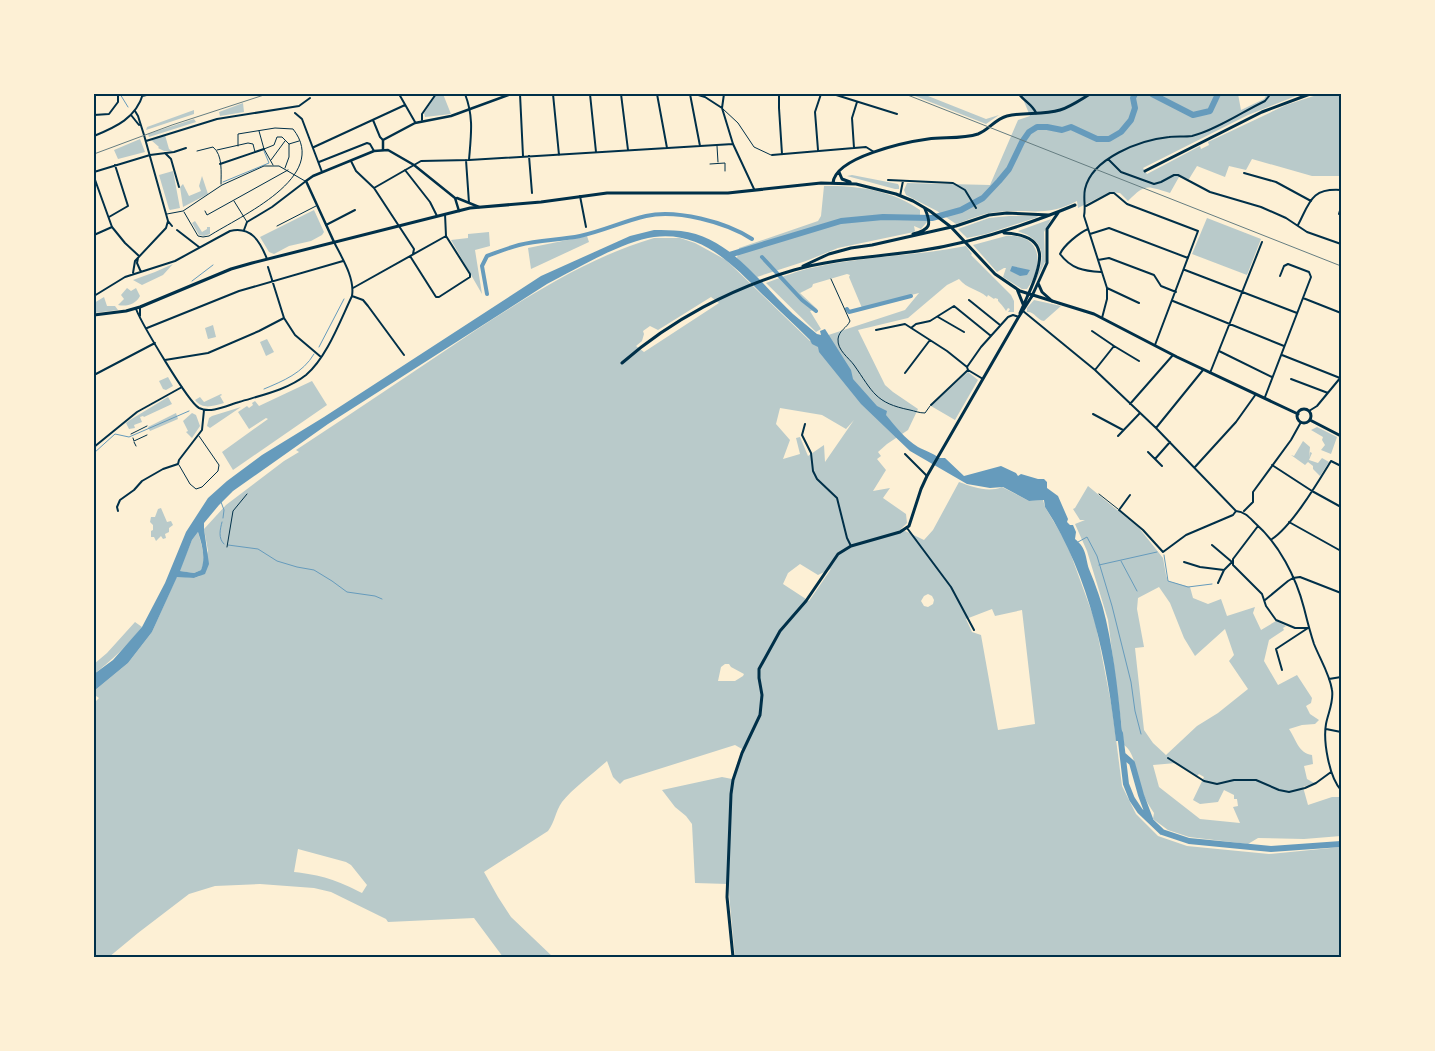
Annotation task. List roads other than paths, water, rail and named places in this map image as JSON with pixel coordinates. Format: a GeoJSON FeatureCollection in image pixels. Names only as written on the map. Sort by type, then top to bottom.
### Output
{"type":"FeatureCollection","features":[{"type":"Feature","properties":{"kind":"main road"},"geometry":{"type":"LineString","coordinates":[[832,183],[835,174],[874,152],[928,139],[972,135],[983,132],[1006,116],[1058,110],[1072,105],[1090,94]]}},
{"type":"Feature","properties":{"kind":"main road"},"geometry":{"type":"LineString","coordinates":[[1145,171],[1262,112],[1310,94]]}},
{"type":"Feature","properties":{"kind":"main road"},"geometry":{"type":"LineString","coordinates":[[838,183],[840,171]]}},
{"type":"Feature","properties":{"kind":"main road"},"geometry":{"type":"LineString","coordinates":[[840,171],[842,179],[856,184]]}},
{"type":"Feature","properties":{"kind":"main road"},"geometry":{"type":"LineString","coordinates":[[94,315],[126,311],[150,304],[231,269],[266,259],[480,207],[541,202],[618,192],[728,193],[801,185],[856,184],[881,189],[900,196],[944,222],[995,274],[1017,290],[1028,295],[1080,308],[1210,373],[1298,414]]}},
{"type":"Feature","properties":{"kind":"main road"},"geometry":{"type":"LineString","coordinates":[[795,269],[831,262],[947,246],[1001,233],[1075,205]]}},
{"type":"Feature","properties":{"kind":"main road"},"geometry":{"type":"LineString","coordinates":[[622,363],[648,341],[690,315],[744,287],[795,269],[829,254],[925,230],[929,225],[930,219],[927,211]]}},
{"type":"Feature","properties":{"kind":"main road"},"geometry":{"type":"LineString","coordinates":[[733,957],[727,890],[731,794],[742,753],[760,714],[762,694],[759,669],[780,630],[806,602],[832,560],[838,554],[851,546],[900,532],[909,526],[921,489],[1022,310],[1032,296],[1047,263],[1047,229],[1059,212]]}},
{"type":"Feature","properties":{"kind":"main road"},"geometry":{"type":"LineString","coordinates":[[851,248],[951,227],[997,213],[1052,214]]}},
{"type":"Feature","properties":{"kind":"main road"},"geometry":{"type":"LineString","coordinates":[[1001,233],[1025,236],[1030,238],[1037,247],[1040,258],[1039,270],[1022,310]]}},
{"type":"Feature","properties":{"kind":"main road"},"geometry":{"type":"LineString","coordinates":[[1038,283],[1042,292],[1052,301]]}},
{"type":"Feature","properties":{"kind":"main road"},"geometry":{"type":"LineString","coordinates":[[1017,290],[1023,305]]}},
{"type":"Feature","properties":{"kind":"main road"},"geometry":{"type":"LineString","coordinates":[[1298,414],[1303,410],[1309,412],[1310,420]]}},
{"type":"Feature","properties":{"kind":"main road"},"geometry":{"type":"LineString","coordinates":[[1298,414],[1298,419],[1301,422],[1306,423],[1310,420]]}},
{"type":"Feature","properties":{"kind":"main road"},"geometry":{"type":"LineString","coordinates":[[1310,420],[1341,436]]}},
{"type":"Feature","properties":{"kind":"street"},"geometry":{"type":"LineString","coordinates":[[94,115],[109,114],[118,102],[118,94]]}},
{"type":"Feature","properties":{"kind":"street"},"geometry":{"type":"LineString","coordinates":[[94,136],[114,128],[135,111],[143,95],[151,94]]}},
{"type":"Feature","properties":{"kind":"street"},"geometry":{"type":"LineString","coordinates":[[399,94],[415,123]]}},
{"type":"Feature","properties":{"kind":"street"},"geometry":{"type":"LineString","coordinates":[[422,120],[422,114],[436,94]]}},
{"type":"Feature","properties":{"kind":"street"},"geometry":{"type":"LineString","coordinates":[[465,94],[471,108],[467,160],[470,204]]}},
{"type":"Feature","properties":{"kind":"street"},"geometry":{"type":"LineString","coordinates":[[383,140],[422,120],[451,116],[511,94]]}},
{"type":"Feature","properties":{"kind":"street"},"geometry":{"type":"LineString","coordinates":[[520,94],[523,156]]}},
{"type":"Feature","properties":{"kind":"street"},"geometry":{"type":"LineString","coordinates":[[553,94],[559,155]]}},
{"type":"Feature","properties":{"kind":"street"},"geometry":{"type":"LineString","coordinates":[[590,94],[596,152]]}},
{"type":"Feature","properties":{"kind":"street"},"geometry":{"type":"LineString","coordinates":[[621,94],[628,150]]}},
{"type":"Feature","properties":{"kind":"street"},"geometry":{"type":"LineString","coordinates":[[657,94],[667,148]]}},
{"type":"Feature","properties":{"kind":"street"},"geometry":{"type":"LineString","coordinates":[[690,94],[700,146]]}},
{"type":"Feature","properties":{"kind":"street"},"geometry":{"type":"LineString","coordinates":[[695,94],[705,97],[722,108],[738,123],[754,146],[772,155],[854,148],[866,148],[874,152]]}},
{"type":"Feature","properties":{"kind":"street"},"geometry":{"type":"LineString","coordinates":[[724,94],[722,108],[733,144],[755,191]]}},
{"type":"Feature","properties":{"kind":"street"},"geometry":{"type":"LineString","coordinates":[[779,94],[782,154]]}},
{"type":"Feature","properties":{"kind":"street"},"geometry":{"type":"LineString","coordinates":[[818,150],[815,112],[821,94]]}},
{"type":"Feature","properties":{"kind":"street"},"geometry":{"type":"LineString","coordinates":[[832,94],[898,114]]}},
{"type":"Feature","properties":{"kind":"street"},"geometry":{"type":"LineString","coordinates":[[1019,94],[1024,102],[1034,108],[1036,114]]}},
{"type":"Feature","properties":{"kind":"street"},"geometry":{"type":"LineString","coordinates":[[1102,318],[1107,299],[1107,288],[1084,216],[1086,206],[1084,196],[1087,183],[1096,169],[1101,163],[1114,155],[1151,140],[1192,136],[1205,131],[1265,101],[1269,94]]}},
{"type":"Feature","properties":{"kind":"street"},"geometry":{"type":"LineString","coordinates":[[146,141],[217,118],[299,106],[310,98]]}},
{"type":"Feature","properties":{"kind":"street"},"geometry":{"type":"LineString","coordinates":[[854,148],[852,118],[857,102]]}},
{"type":"Feature","properties":{"kind":"street"},"geometry":{"type":"LineString","coordinates":[[314,147],[405,105]]}},
{"type":"Feature","properties":{"kind":"street"},"geometry":{"type":"LineString","coordinates":[[133,275],[133,264],[166,228],[168,221],[146,141],[135,111]]}},
{"type":"Feature","properties":{"kind":"street"},"geometry":{"type":"LineString","coordinates":[[295,113],[302,118],[322,172]]}},
{"type":"Feature","properties":{"kind":"street"},"geometry":{"type":"LineString","coordinates":[[131,115],[141,127]]}},
{"type":"Feature","properties":{"kind":"street"},"geometry":{"type":"LineString","coordinates":[[373,120],[383,140],[383,150]]}},
{"type":"Feature","properties":{"kind":"street"},"geometry":{"type":"LineString","coordinates":[[183,211],[198,236],[209,236],[283,188],[295,174],[302,160],[300,141],[293,129],[275,128],[238,134],[238,146]]}},
{"type":"Feature","properties":{"kind":"street"},"geometry":{"type":"LineString","coordinates":[[259,130],[264,149],[273,165]]}},
{"type":"Feature","properties":{"kind":"street"},"geometry":{"type":"LineString","coordinates":[[220,164],[256,153],[274,145],[277,137],[286,140],[289,144],[290,157],[285,168]]}},
{"type":"Feature","properties":{"kind":"street"},"geometry":{"type":"LineString","coordinates":[[270,160],[286,140]]}},
{"type":"Feature","properties":{"kind":"street"},"geometry":{"type":"LineString","coordinates":[[289,144],[300,141]]}},
{"type":"Feature","properties":{"kind":"street"},"geometry":{"type":"LineString","coordinates":[[197,151],[213,147],[217,150],[248,143],[253,144],[256,153]]}},
{"type":"Feature","properties":{"kind":"street"},"geometry":{"type":"LineString","coordinates":[[319,162],[367,143],[370,144],[374,151]]}},
{"type":"Feature","properties":{"kind":"street"},"geometry":{"type":"LineString","coordinates":[[374,188],[421,161],[559,155],[733,144]]}},
{"type":"Feature","properties":{"kind":"street"},"geometry":{"type":"LineString","coordinates":[[274,145],[279,151]]}},
{"type":"Feature","properties":{"kind":"street"},"geometry":{"type":"LineString","coordinates":[[717,145],[718,163]]}},
{"type":"Feature","properties":{"kind":"street"},"geometry":{"type":"LineString","coordinates":[[94,172],[150,155],[174,152],[186,148]]}},
{"type":"Feature","properties":{"kind":"street"},"geometry":{"type":"LineString","coordinates":[[217,150],[222,185]]}},
{"type":"Feature","properties":{"kind":"street"},"geometry":{"type":"LineString","coordinates":[[244,230],[247,222],[272,207],[306,181],[351,160],[374,151],[383,150],[388,150],[414,165],[455,198],[480,207]]}},
{"type":"Feature","properties":{"kind":"street"},"geometry":{"type":"LineString","coordinates":[[165,153],[171,159],[179,187]]}},
{"type":"Feature","properties":{"kind":"street"},"geometry":{"type":"LineString","coordinates":[[529,156],[532,193]]}},
{"type":"Feature","properties":{"kind":"street"},"geometry":{"type":"LineString","coordinates":[[1108,159],[1121,172],[1154,184],[1178,175],[1210,192],[1261,206],[1319,237],[1341,244]]}},
{"type":"Feature","properties":{"kind":"street"},"geometry":{"type":"LineString","coordinates":[[351,160],[356,171],[374,188],[414,249],[413,254]]}},
{"type":"Feature","properties":{"kind":"street"},"geometry":{"type":"LineString","coordinates":[[710,164],[725,163],[726,170]]}},
{"type":"Feature","properties":{"kind":"street"},"geometry":{"type":"LineString","coordinates":[[109,217],[128,206],[116,165]]}},
{"type":"Feature","properties":{"kind":"street"},"geometry":{"type":"LineString","coordinates":[[139,307],[138,313],[182,387],[194,404],[204,410],[215,409],[262,395],[288,385],[306,374],[321,357],[352,296],[353,288],[349,274],[306,181],[285,168],[273,165],[264,166],[222,185],[183,211],[167,214]]}},
{"type":"Feature","properties":{"kind":"street"},"geometry":{"type":"LineString","coordinates":[[205,211],[206,215],[288,170]]}},
{"type":"Feature","properties":{"kind":"street"},"geometry":{"type":"LineString","coordinates":[[405,170],[430,202],[437,216]]}},
{"type":"Feature","properties":{"kind":"street"},"geometry":{"type":"LineString","coordinates":[[1244,173],[1276,182],[1311,200]]}},
{"type":"Feature","properties":{"kind":"street"},"geometry":{"type":"LineString","coordinates":[[94,177],[112,227],[139,256]]}},
{"type":"Feature","properties":{"kind":"street"},"geometry":{"type":"LineString","coordinates":[[888,180],[953,183],[965,190],[976,208]]}},
{"type":"Feature","properties":{"kind":"street"},"geometry":{"type":"LineString","coordinates":[[900,196],[903,180]]}},
{"type":"Feature","properties":{"kind":"street"},"geometry":{"type":"LineString","coordinates":[[1298,225],[1311,200],[1322,191],[1341,190]]}},
{"type":"Feature","properties":{"kind":"street"},"geometry":{"type":"LineString","coordinates":[[1086,206],[1110,193],[1114,193],[1127,204],[1198,232],[1155,345]]}},
{"type":"Feature","properties":{"kind":"street"},"geometry":{"type":"LineString","coordinates":[[580,196],[586,227]]}},
{"type":"Feature","properties":{"kind":"street"},"geometry":{"type":"LineString","coordinates":[[455,198],[459,211]]}},
{"type":"Feature","properties":{"kind":"street"},"geometry":{"type":"LineString","coordinates":[[233,200],[247,222]]}},
{"type":"Feature","properties":{"kind":"street"},"geometry":{"type":"LineString","coordinates":[[277,226],[316,206]]}},
{"type":"Feature","properties":{"kind":"street"},"geometry":{"type":"LineString","coordinates":[[1339,214],[1341,207]]}},
{"type":"Feature","properties":{"kind":"street"},"geometry":{"type":"LineString","coordinates":[[326,225],[355,210]]}},
{"type":"Feature","properties":{"kind":"street"},"geometry":{"type":"LineString","coordinates":[[410,256],[436,297],[440,297],[470,277],[470,274],[446,236],[445,214]]}},
{"type":"Feature","properties":{"kind":"street"},"geometry":{"type":"LineString","coordinates":[[168,221],[172,226]]}},
{"type":"Feature","properties":{"kind":"street"},"geometry":{"type":"LineString","coordinates":[[94,235],[112,227]]}},
{"type":"Feature","properties":{"kind":"street"},"geometry":{"type":"LineString","coordinates":[[1090,234],[1109,228],[1188,258]]}},
{"type":"Feature","properties":{"kind":"street"},"geometry":{"type":"LineString","coordinates":[[1088,229],[1073,240],[1060,254],[1068,263],[1079,270],[1102,272]]}},
{"type":"Feature","properties":{"kind":"street"},"geometry":{"type":"LineString","coordinates":[[177,230],[199,248]]}},
{"type":"Feature","properties":{"kind":"street"},"geometry":{"type":"LineString","coordinates":[[94,296],[125,277],[166,265],[230,231],[244,230],[256,238],[266,259]]}},
{"type":"Feature","properties":{"kind":"street"},"geometry":{"type":"LineString","coordinates":[[353,288],[446,236]]}},
{"type":"Feature","properties":{"kind":"street"},"geometry":{"type":"LineString","coordinates":[[1210,373],[1262,242]]}},
{"type":"Feature","properties":{"kind":"street"},"geometry":{"type":"LineString","coordinates":[[139,256],[137,263],[139,270],[142,272]]}},
{"type":"Feature","properties":{"kind":"street"},"geometry":{"type":"LineString","coordinates":[[1098,260],[1110,258],[1154,276],[1160,286],[1176,292]]}},
{"type":"Feature","properties":{"kind":"street"},"geometry":{"type":"LineString","coordinates":[[147,328],[239,290],[343,261]]}},
{"type":"Feature","properties":{"kind":"street"},"geometry":{"type":"LineString","coordinates":[[1264,398],[1311,277],[1309,272],[1288,264],[1284,266],[1280,276]]}},
{"type":"Feature","properties":{"kind":"street"},"geometry":{"type":"LineString","coordinates":[[268,267],[284,318],[295,335],[321,357]]}},
{"type":"Feature","properties":{"kind":"street"},"geometry":{"type":"LineString","coordinates":[[1184,269],[1297,313]]}},
{"type":"Feature","properties":{"kind":"street"},"geometry":{"type":"LineString","coordinates":[[831,279],[850,320],[848,325],[840,331],[839,347],[875,395],[888,404],[901,409],[925,413],[967,369],[981,347],[1000,325],[1010,316],[1019,316]]}},
{"type":"Feature","properties":{"kind":"street"},"geometry":{"type":"LineString","coordinates":[[1107,288],[1139,303]]}},
{"type":"Feature","properties":{"kind":"street"},"geometry":{"type":"LineString","coordinates":[[94,289],[97,294]]}},
{"type":"Feature","properties":{"kind":"street"},"geometry":{"type":"LineString","coordinates":[[1340,293],[1341,289]]}},
{"type":"Feature","properties":{"kind":"street"},"geometry":{"type":"LineString","coordinates":[[352,296],[363,300],[404,355]]}},
{"type":"Feature","properties":{"kind":"street"},"geometry":{"type":"LineString","coordinates":[[1303,298],[1341,313]]}},
{"type":"Feature","properties":{"kind":"street"},"geometry":{"type":"LineString","coordinates":[[969,300],[1000,325]]}},
{"type":"Feature","properties":{"kind":"street"},"geometry":{"type":"LineString","coordinates":[[1172,301],[1284,346]]}},
{"type":"Feature","properties":{"kind":"street"},"geometry":{"type":"LineString","coordinates":[[911,328],[916,324],[938,317],[954,306],[991,336]]}},
{"type":"Feature","properties":{"kind":"street"},"geometry":{"type":"LineString","coordinates":[[139,307],[140,316]]}},
{"type":"Feature","properties":{"kind":"street"},"geometry":{"type":"LineString","coordinates":[[1022,310],[1095,370],[1156,428],[1236,511],[1243,512],[1272,539],[1293,578],[1304,606],[1308,628],[1329,679],[1332,701],[1326,729],[1327,747],[1332,772],[1341,790]]}},
{"type":"Feature","properties":{"kind":"street"},"geometry":{"type":"LineString","coordinates":[[126,311],[138,313]]}},
{"type":"Feature","properties":{"kind":"street"},"geometry":{"type":"LineString","coordinates":[[938,317],[964,332]]}},
{"type":"Feature","properties":{"kind":"street"},"geometry":{"type":"LineString","coordinates":[[165,360],[208,353],[284,318]]}},
{"type":"Feature","properties":{"kind":"street"},"geometry":{"type":"LineString","coordinates":[[876,330],[904,324],[930,340],[983,380]]}},
{"type":"Feature","properties":{"kind":"street"},"geometry":{"type":"LineString","coordinates":[[1092,331],[1139,361]]}},
{"type":"Feature","properties":{"kind":"street"},"geometry":{"type":"LineString","coordinates":[[905,373],[930,340]]}},
{"type":"Feature","properties":{"kind":"street"},"geometry":{"type":"LineString","coordinates":[[94,375],[155,343]]}},
{"type":"Feature","properties":{"kind":"street"},"geometry":{"type":"LineString","coordinates":[[1095,370],[1114,346]]}},
{"type":"Feature","properties":{"kind":"street"},"geometry":{"type":"LineString","coordinates":[[1219,351],[1272,377]]}},
{"type":"Feature","properties":{"kind":"street"},"geometry":{"type":"LineString","coordinates":[[1130,404],[1173,355]]}},
{"type":"Feature","properties":{"kind":"street"},"geometry":{"type":"LineString","coordinates":[[1281,355],[1341,377],[1317,406],[1309,412]]}},
{"type":"Feature","properties":{"kind":"street"},"geometry":{"type":"LineString","coordinates":[[1156,428],[1204,369]]}},
{"type":"Feature","properties":{"kind":"street"},"geometry":{"type":"LineString","coordinates":[[1291,379],[1328,393]]}},
{"type":"Feature","properties":{"kind":"street"},"geometry":{"type":"LineString","coordinates":[[94,447],[137,412],[182,387]]}},
{"type":"Feature","properties":{"kind":"street"},"geometry":{"type":"LineString","coordinates":[[1195,467],[1236,422],[1256,394]]}},
{"type":"Feature","properties":{"kind":"street"},"geometry":{"type":"LineString","coordinates":[[118,511],[117,507],[120,500],[134,490],[142,481],[163,469],[178,464],[202,430],[204,410]]}},
{"type":"Feature","properties":{"kind":"street"},"geometry":{"type":"LineString","coordinates":[[1118,436],[1140,413]]}},
{"type":"Feature","properties":{"kind":"street"},"geometry":{"type":"LineString","coordinates":[[1093,414],[1123,430]]}},
{"type":"Feature","properties":{"kind":"street"},"geometry":{"type":"LineString","coordinates":[[1243,512],[1253,502],[1253,492],[1291,440],[1301,422]]}},
{"type":"Feature","properties":{"kind":"street"},"geometry":{"type":"LineString","coordinates":[[805,424],[802,435],[811,453],[813,471],[817,479],[837,498],[846,538],[851,546]]}},
{"type":"Feature","properties":{"kind":"street"},"geometry":{"type":"LineString","coordinates":[[131,434],[147,426]]}},
{"type":"Feature","properties":{"kind":"street"},"geometry":{"type":"LineString","coordinates":[[134,441],[147,435]]}},
{"type":"Feature","properties":{"kind":"street"},"geometry":{"type":"LineString","coordinates":[[178,464],[190,484],[196,489],[202,487],[218,471],[218,465],[199,435]]}},
{"type":"Feature","properties":{"kind":"street"},"geometry":{"type":"LineString","coordinates":[[133,438],[136,446]]}},
{"type":"Feature","properties":{"kind":"street"},"geometry":{"type":"LineString","coordinates":[[1155,458],[1170,442]]}},
{"type":"Feature","properties":{"kind":"street"},"geometry":{"type":"LineString","coordinates":[[1148,452],[1162,466]]}},
{"type":"Feature","properties":{"kind":"street"},"geometry":{"type":"LineString","coordinates":[[905,454],[928,476]]}},
{"type":"Feature","properties":{"kind":"street"},"geometry":{"type":"LineString","coordinates":[[1272,539],[1278,536],[1312,492],[1331,462],[1341,466]]}},
{"type":"Feature","properties":{"kind":"street"},"geometry":{"type":"LineString","coordinates":[[1272,465],[1312,492],[1341,507]]}},
{"type":"Feature","properties":{"kind":"street"},"geometry":{"type":"LineString","coordinates":[[227,547],[233,511],[247,494]]}},
{"type":"Feature","properties":{"kind":"street"},"geometry":{"type":"LineString","coordinates":[[1099,494],[1143,530],[1163,552],[1186,536],[1234,515],[1236,511]]}},
{"type":"Feature","properties":{"kind":"street"},"geometry":{"type":"LineString","coordinates":[[1119,510],[1130,495]]}},
{"type":"Feature","properties":{"kind":"street"},"geometry":{"type":"LineString","coordinates":[[1288,522],[1341,551]]}},
{"type":"Feature","properties":{"kind":"street"},"geometry":{"type":"LineString","coordinates":[[1218,584],[1224,570],[1259,526]]}},
{"type":"Feature","properties":{"kind":"street"},"geometry":{"type":"LineString","coordinates":[[906,528],[951,587],[974,630]]}},
{"type":"Feature","properties":{"kind":"street"},"geometry":{"type":"LineString","coordinates":[[1212,545],[1232,562],[1262,594],[1266,606],[1276,620],[1295,628],[1308,628]]}},
{"type":"Feature","properties":{"kind":"street"},"geometry":{"type":"LineString","coordinates":[[1184,562],[1200,567],[1224,570]]}},
{"type":"Feature","properties":{"kind":"street"},"geometry":{"type":"LineString","coordinates":[[1265,600],[1293,578],[1300,577],[1341,593]]}},
{"type":"Feature","properties":{"kind":"street"},"geometry":{"type":"LineString","coordinates":[[1282,670],[1276,650],[1308,628]]}},
{"type":"Feature","properties":{"kind":"street"},"geometry":{"type":"LineString","coordinates":[[1329,679],[1341,677]]}},
{"type":"Feature","properties":{"kind":"street"},"geometry":{"type":"LineString","coordinates":[[1326,729],[1341,732]]}},
{"type":"Feature","properties":{"kind":"street"},"geometry":{"type":"LineString","coordinates":[[1168,758],[1204,781],[1217,784],[1230,780],[1256,780],[1279,790],[1294,791],[1316,783],[1332,772]]}},
{"type":"Feature","properties":{"kind":"water"},"geometry":{"type":"Polygon","coordinates":[[[654,230],[674,230],[698,235],[714,242],[743,263],[793,314],[817,334],[821,335],[820,331],[825,329],[851,370],[853,379],[877,406],[887,411],[886,415],[913,444],[939,458],[945,458],[964,476],[1001,466],[1016,473],[1018,476],[1021,474],[1044,479],[1047,482],[1047,488],[1058,496],[1068,519],[1067,522],[1073,525],[1076,532],[1075,539],[1084,549],[1103,607],[1114,665],[1123,741],[1116,741],[1101,650],[1085,590],[1074,561],[1045,507],[1044,500],[1029,501],[1003,487],[990,488],[967,484],[910,451],[861,404],[819,352],[818,347],[812,344],[738,271],[701,244],[671,236],[654,237],[628,244],[600,256],[547,284],[328,424],[233,491],[204,523],[209,564],[205,574],[194,578],[177,577],[152,632],[128,663],[94,691],[94,674],[113,660],[142,627],[165,583],[186,532],[208,498],[227,481],[262,455],[541,276],[630,236],[654,230]],[[198,532],[192,540],[180,571],[194,573],[201,570],[203,556],[198,532]]]}},
{"type":"Feature","properties":{"kind":"water"},"geometry":{"type":"Polygon","coordinates":[[[1012,266],[1030,270],[1027,275],[1020,276],[1010,271],[1012,266]]]}},
{"type":"Feature","properties":{"kind":"waterway"},"geometry":{"type":"LineString","coordinates":[[120,94],[128,107]]}},
{"type":"Feature","properties":{"kind":"waterway"},"geometry":{"type":"LineString","coordinates":[[729,255],[841,221],[883,217],[932,218],[961,210],[983,198],[999,181],[1009,169],[1029,132],[1037,127],[1062,130],[1071,127],[1097,139],[1109,139],[1121,132],[1131,120],[1135,108],[1133,98],[1135,94]]}},
{"type":"Feature","properties":{"kind":"waterway"},"geometry":{"type":"LineString","coordinates":[[1152,94],[1193,115],[1210,111],[1218,94]]}},
{"type":"Feature","properties":{"kind":"waterway"},"geometry":{"type":"LineString","coordinates":[[223,182],[269,163],[264,151]]}},
{"type":"Feature","properties":{"kind":"waterway"},"geometry":{"type":"LineString","coordinates":[[487,294],[482,266],[487,256],[527,243],[589,234],[646,216],[672,214],[700,218],[729,227],[752,239]]}},
{"type":"Feature","properties":{"kind":"waterway"},"geometry":{"type":"LineString","coordinates":[[762,257],[802,300],[816,311]]}},
{"type":"Feature","properties":{"kind":"waterway"},"geometry":{"type":"LineString","coordinates":[[192,281],[213,265]]}},
{"type":"Feature","properties":{"kind":"waterway"},"geometry":{"type":"LineString","coordinates":[[847,309],[849,312],[911,296]]}},
{"type":"Feature","properties":{"kind":"waterway"},"geometry":{"type":"LineString","coordinates":[[319,347],[344,299]]}},
{"type":"Feature","properties":{"kind":"waterway"},"geometry":{"type":"LineString","coordinates":[[264,389],[298,371],[314,354]]}},
{"type":"Feature","properties":{"kind":"waterway"},"geometry":{"type":"LineString","coordinates":[[94,453],[115,434],[129,437],[189,411]]}},
{"type":"Feature","properties":{"kind":"waterway"},"geometry":{"type":"LineString","coordinates":[[221,502],[224,510],[223,518]]}},
{"type":"Feature","properties":{"kind":"waterway"},"geometry":{"type":"LineString","coordinates":[[222,522],[220,537],[224,544]]}},
{"type":"Feature","properties":{"kind":"waterway"},"geometry":{"type":"LineString","coordinates":[[1078,542],[1087,537],[1097,556],[1131,682],[1135,711],[1141,734]]}},
{"type":"Feature","properties":{"kind":"waterway"},"geometry":{"type":"LineString","coordinates":[[228,545],[258,549],[277,561],[314,570],[347,592],[375,596],[382,599]]}},
{"type":"Feature","properties":{"kind":"waterway"},"geometry":{"type":"LineString","coordinates":[[1099,565],[1157,552]]}},
{"type":"Feature","properties":{"kind":"waterway"},"geometry":{"type":"LineString","coordinates":[[1164,555],[1168,581],[1188,587],[1212,584]]}},
{"type":"Feature","properties":{"kind":"waterway"},"geometry":{"type":"LineString","coordinates":[[1121,561],[1137,591]]}},
{"type":"Feature","properties":{"kind":"waterway"},"geometry":{"type":"LineString","coordinates":[[1120,733],[1126,784],[1132,799],[1140,811],[1162,832],[1189,841],[1271,849],[1341,844]]}},
{"type":"Feature","properties":{"kind":"waterway"},"geometry":{"type":"LineString","coordinates":[[1123,755],[1132,763],[1150,819]]}},
{"type":"Feature","properties":{"kind":"railway"},"geometry":{"type":"LineString","coordinates":[[94,154],[172,125],[267,94]]}},
{"type":"Feature","properties":{"kind":"railway"},"geometry":{"type":"LineString","coordinates":[[905,94],[1341,266]]}}]}
